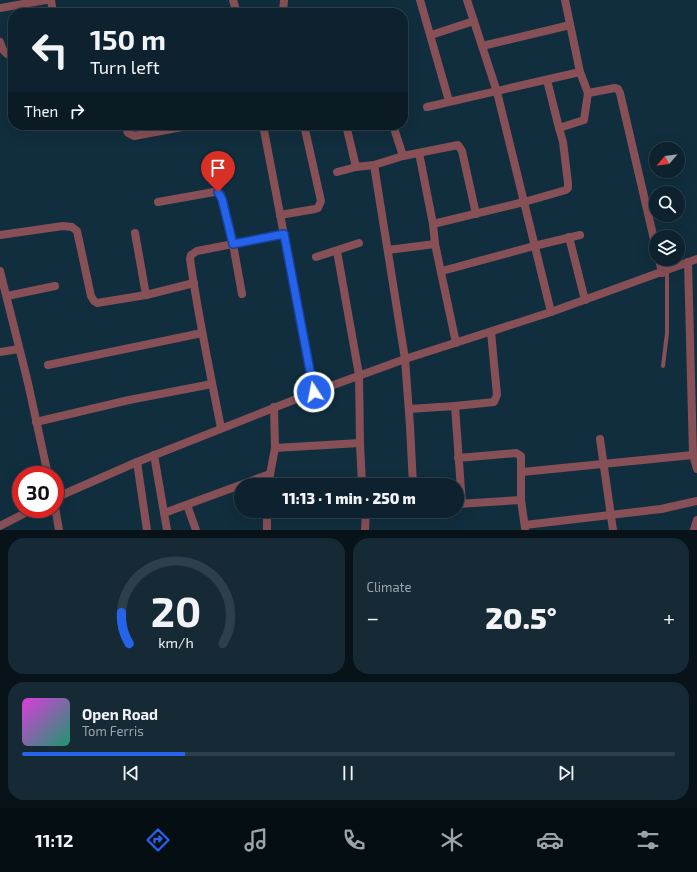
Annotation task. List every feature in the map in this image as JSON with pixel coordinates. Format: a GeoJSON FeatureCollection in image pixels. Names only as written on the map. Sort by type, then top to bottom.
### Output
{"type":"FeatureCollection","features":[{"type":"Feature","properties":{"kind":"street"},"geometry":{"type":"LineString","coordinates":[[0,8],[46,0]]}},
{"type":"Feature","properties":{"kind":"street"},"geometry":{"type":"LineString","coordinates":[[420,0],[449,101]]}},
{"type":"Feature","properties":{"kind":"street"},"geometry":{"type":"LineString","coordinates":[[467,0],[497,92],[551,312]]}},
{"type":"Feature","properties":{"kind":"street"},"geometry":{"type":"LineString","coordinates":[[559,128],[584,120],[588,93],[580,72],[565,0]]}},
{"type":"Feature","properties":{"kind":"street"},"geometry":{"type":"LineString","coordinates":[[430,35],[474,21]]}},
{"type":"Feature","properties":{"kind":"street"},"geometry":{"type":"LineString","coordinates":[[482,46],[570,25]]}},
{"type":"Feature","properties":{"kind":"street"},"geometry":{"type":"LineString","coordinates":[[0,42],[3,50],[8,54]]}},
{"type":"Feature","properties":{"kind":"street"},"geometry":{"type":"LineString","coordinates":[[427,107],[580,72]]}},
{"type":"Feature","properties":{"kind":"street"},"geometry":{"type":"LineString","coordinates":[[433,224],[524,202],[563,191],[568,188],[563,142],[547,80]]}},
{"type":"Feature","properties":{"kind":"street"},"geometry":{"type":"LineString","coordinates":[[588,93],[615,88],[618,89],[620,93],[652,230]]}},
{"type":"Feature","properties":{"kind":"street"},"geometry":{"type":"LineString","coordinates":[[127,130],[128,133],[134,136],[164,130]]}},
{"type":"Feature","properties":{"kind":"street"},"geometry":{"type":"LineString","coordinates":[[264,130],[314,392]]}},
{"type":"Feature","properties":{"kind":"street"},"geometry":{"type":"LineString","coordinates":[[280,215],[315,209],[320,205],[321,200],[305,130]]}},
{"type":"Feature","properties":{"kind":"street"},"geometry":{"type":"LineString","coordinates":[[347,130],[356,167]]}},
{"type":"Feature","properties":{"kind":"street"},"geometry":{"type":"LineString","coordinates":[[395,130],[403,156]]}},
{"type":"Feature","properties":{"kind":"street"},"geometry":{"type":"LineString","coordinates":[[337,172],[356,167],[374,165],[403,156],[458,145],[460,147],[476,214]]}},
{"type":"Feature","properties":{"kind":"street"},"geometry":{"type":"LineString","coordinates":[[419,153],[433,224],[435,244],[442,271],[456,343]]}},
{"type":"Feature","properties":{"kind":"street"},"geometry":{"type":"LineString","coordinates":[[374,165],[405,359],[413,478]]}},
{"type":"Feature","properties":{"kind":"street"},"geometry":{"type":"LineString","coordinates":[[158,202],[218,192],[222,199],[233,244],[242,294]]}},
{"type":"Feature","properties":{"kind":"street"},"geometry":{"type":"LineString","coordinates":[[0,235],[63,226],[72,227],[77,232],[91,296],[97,303],[146,295],[194,283]]}},
{"type":"Feature","properties":{"kind":"street"},"geometry":{"type":"LineString","coordinates":[[134,233],[146,295]]}},
{"type":"Feature","properties":{"kind":"street"},"geometry":{"type":"LineString","coordinates":[[221,428],[202,333],[190,259],[191,255],[197,251],[284,234]]}},
{"type":"Feature","properties":{"kind":"street"},"geometry":{"type":"LineString","coordinates":[[442,271],[580,235]]}},
{"type":"Feature","properties":{"kind":"street"},"geometry":{"type":"LineString","coordinates":[[569,237],[585,300]]}},
{"type":"Feature","properties":{"kind":"street"},"geometry":{"type":"LineString","coordinates":[[316,257],[359,244]]}},
{"type":"Feature","properties":{"kind":"street"},"geometry":{"type":"LineString","coordinates":[[388,250],[435,244]]}},
{"type":"Feature","properties":{"kind":"street"},"geometry":{"type":"LineString","coordinates":[[337,251],[359,375],[362,478]]}},
{"type":"Feature","properties":{"kind":"street"},"geometry":{"type":"LineString","coordinates":[[64,494],[154,455],[359,375],[551,312],[697,259]]}},
{"type":"Feature","properties":{"kind":"street"},"geometry":{"type":"LineString","coordinates":[[688,262],[693,455],[697,469]]}},
{"type":"Feature","properties":{"kind":"street"},"geometry":{"type":"LineString","coordinates":[[661,266],[664,272]]}},
{"type":"Feature","properties":{"kind":"street"},"geometry":{"type":"LineString","coordinates":[[0,271],[2,287],[7,296],[46,466]]}},
{"type":"Feature","properties":{"kind":"street"},"geometry":{"type":"LineString","coordinates":[[7,296],[56,286]]}},
{"type":"Feature","properties":{"kind":"street"},"geometry":{"type":"LineString","coordinates":[[409,409],[491,403],[496,399],[497,395],[491,332]]}},
{"type":"Feature","properties":{"kind":"street"},"geometry":{"type":"LineString","coordinates":[[48,365],[202,333]]}},
{"type":"Feature","properties":{"kind":"street"},"geometry":{"type":"LineString","coordinates":[[0,352],[19,349]]}},
{"type":"Feature","properties":{"kind":"street"},"geometry":{"type":"LineString","coordinates":[[36,422],[129,400],[212,384]]}},
{"type":"Feature","properties":{"kind":"street"},"geometry":{"type":"LineString","coordinates":[[454,406],[458,478]]}},
{"type":"Feature","properties":{"kind":"street"},"geometry":{"type":"LineString","coordinates":[[269,478],[275,448],[274,407]]}},
{"type":"Feature","properties":{"kind":"street"},"geometry":{"type":"LineString","coordinates":[[600,439],[613,530]]}},
{"type":"Feature","properties":{"kind":"street"},"geometry":{"type":"LineString","coordinates":[[275,448],[360,443]]}},
{"type":"Feature","properties":{"kind":"street"},"geometry":{"type":"LineString","coordinates":[[458,458],[516,453],[520,454],[522,458],[521,500],[525,527],[661,509],[697,501]]}},
{"type":"Feature","properties":{"kind":"street"},"geometry":{"type":"LineString","coordinates":[[154,455],[167,530]]}},
{"type":"Feature","properties":{"kind":"street"},"geometry":{"type":"LineString","coordinates":[[522,472],[693,455]]}},
{"type":"Feature","properties":{"kind":"street"},"geometry":{"type":"LineString","coordinates":[[137,462],[147,530]]}},
{"type":"Feature","properties":{"kind":"street"},"geometry":{"type":"LineString","coordinates":[[164,513],[270,474]]}},
{"type":"Feature","properties":{"kind":"street"},"geometry":{"type":"LineString","coordinates":[[464,504],[521,500]]}},
{"type":"Feature","properties":{"kind":"street"},"geometry":{"type":"LineString","coordinates":[[187,505],[196,530]]}},
{"type":"Feature","properties":{"kind":"street"},"geometry":{"type":"LineString","coordinates":[[0,526],[16,518]]}},
{"type":"Feature","properties":{"kind":"street"},"geometry":{"type":"LineString","coordinates":[[57,518],[59,530]]}},
{"type":"Feature","properties":{"kind":"street"},"geometry":{"type":"LineString","coordinates":[[267,518],[267,530]]}},
{"type":"Feature","properties":{"kind":"street"},"geometry":{"type":"LineString","coordinates":[[365,530],[366,518]]}},
{"type":"Feature","properties":{"kind":"street"},"geometry":{"type":"LineString","coordinates":[[694,530],[697,520]]}},
{"type":"Feature","properties":{"kind":"lane"},"geometry":{"type":"LineString","coordinates":[[662,366],[667,333],[664,272]]}},
{"type":"Feature","properties":{"kind":"route"},"geometry":{"type":"LineString","coordinates":[[218,192],[221,195],[233,244],[284,234],[314,392]]}}]}
